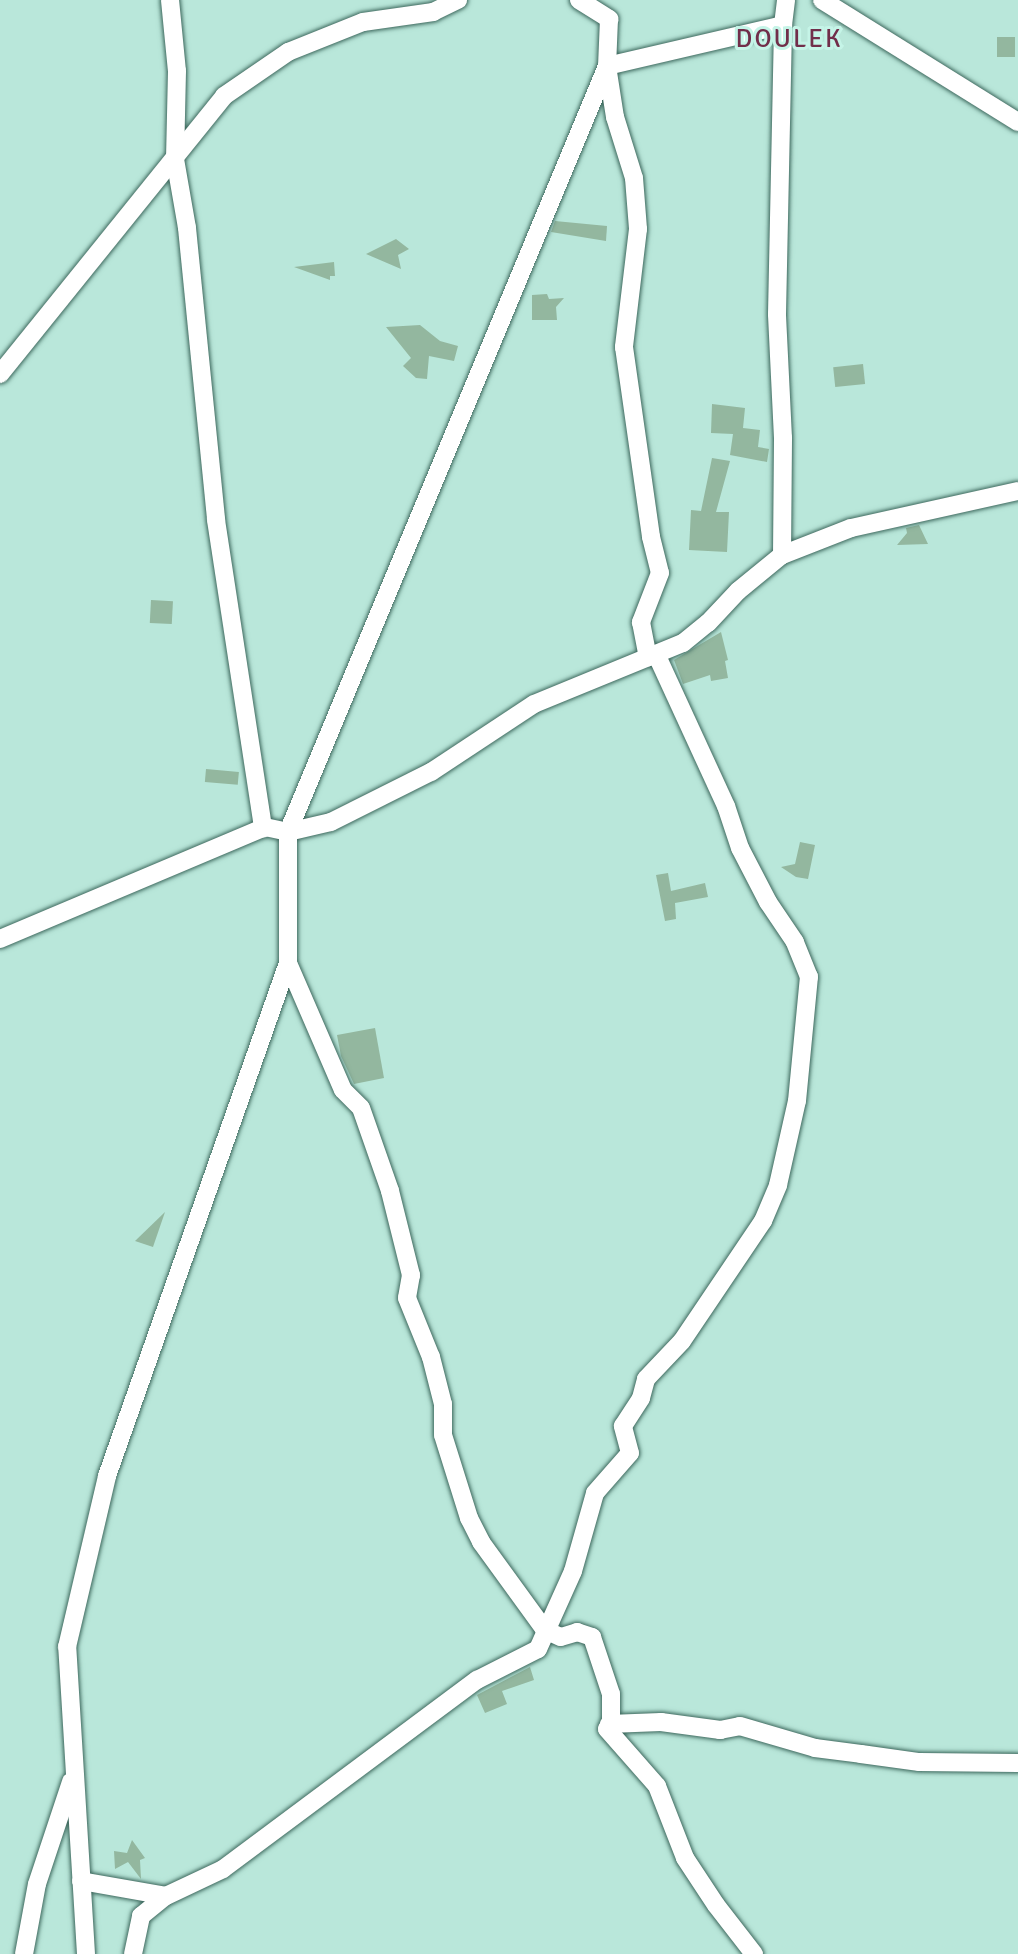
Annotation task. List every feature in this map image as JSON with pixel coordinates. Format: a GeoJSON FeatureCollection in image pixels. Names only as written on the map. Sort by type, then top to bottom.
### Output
{"type":"FeatureCollection","features":[{"type":"Feature","properties":{"kind":"street"},"geometry":{"type":"LineString","coordinates":[[170,0],[177,71],[175,159],[187,228],[216,520],[263,828]]}},
{"type":"Feature","properties":{"kind":"street"},"geometry":{"type":"LineString","coordinates":[[408,0],[433,12]]}},
{"type":"Feature","properties":{"kind":"street"},"geometry":{"type":"LineString","coordinates":[[0,374],[224,96],[288,52],[363,22],[433,12],[458,0]]}},
{"type":"Feature","properties":{"kind":"street"},"geometry":{"type":"LineString","coordinates":[[133,1954],[141,1916],[166,1896],[223,1869],[477,1680],[538,1649],[573,1571],[595,1493],[630,1453],[623,1426],[641,1398],[646,1379],[682,1341],[763,1221],[785,1160],[800,1077],[809,977],[795,942],[768,902],[740,848],[726,806],[652,656],[641,622],[660,573],[651,537],[624,347],[638,229],[635,191],[615,117],[607,66],[609,19],[579,0]]}},
{"type":"Feature","properties":{"kind":"street"},"geometry":{"type":"LineString","coordinates":[[782,555],[783,438],[777,299],[786,0]]}},
{"type":"Feature","properties":{"kind":"street"},"geometry":{"type":"LineString","coordinates":[[822,0],[1018,122]]}},
{"type":"Feature","properties":{"kind":"street"},"geometry":{"type":"LineString","coordinates":[[607,66],[783,25]]}},
{"type":"Feature","properties":{"kind":"street"},"geometry":{"type":"LineString","coordinates":[[86,1954],[67,1647],[107,1476],[288,963],[288,832],[607,66]]}},
{"type":"Feature","properties":{"kind":"street"},"geometry":{"type":"LineString","coordinates":[[0,939],[263,828],[288,832],[331,822],[431,772],[534,704],[683,643],[782,555],[851,528],[1018,491]]}},
{"type":"Feature","properties":{"kind":"street"},"geometry":{"type":"LineString","coordinates":[[288,963],[343,1090],[361,1108],[390,1191],[411,1275],[407,1298],[431,1357],[443,1404],[443,1435],[469,1518],[481,1542],[545,1630],[561,1637],[577,1632],[592,1637],[611,1694],[607,1729],[621,1749],[657,1786],[685,1858],[754,1954]]}},
{"type":"Feature","properties":{"kind":"street"},"geometry":{"type":"LineString","coordinates":[[609,1724],[661,1722],[720,1730],[740,1726],[815,1748],[919,1762],[1018,1763]]}},
{"type":"Feature","properties":{"kind":"street"},"geometry":{"type":"LineString","coordinates":[[24,1954],[37,1884],[75,1772]]}},
{"type":"Feature","properties":{"kind":"street"},"geometry":{"type":"LineString","coordinates":[[81,1881],[166,1896]]}},
{"type":"Feature","properties":{"kind":"building"},"geometry":{"type":"Polygon","coordinates":[[[997,37],[1015,37],[1015,57],[997,57],[997,37]]]}},
{"type":"Feature","properties":{"kind":"building"},"geometry":{"type":"Polygon","coordinates":[[[555,221],[607,226],[606,241],[551,232],[555,221]]]}},
{"type":"Feature","properties":{"kind":"building"},"geometry":{"type":"Polygon","coordinates":[[[396,239],[409,249],[398,255],[401,269],[366,254],[396,239]]]}},
{"type":"Feature","properties":{"kind":"building"},"geometry":{"type":"Polygon","coordinates":[[[334,262],[335,276],[330,276],[330,280],[294,267],[334,262]]]}},
{"type":"Feature","properties":{"kind":"building"},"geometry":{"type":"Polygon","coordinates":[[[547,294],[549,299],[564,298],[556,307],[557,320],[532,320],[532,295],[547,294]]]}},
{"type":"Feature","properties":{"kind":"building"},"geometry":{"type":"Polygon","coordinates":[[[420,325],[440,341],[458,346],[454,361],[429,356],[427,379],[416,378],[403,366],[411,358],[386,327],[420,325]]]}},
{"type":"Feature","properties":{"kind":"building"},"geometry":{"type":"Polygon","coordinates":[[[863,364],[865,384],[835,387],[833,367],[863,364]]]}},
{"type":"Feature","properties":{"kind":"building"},"geometry":{"type":"Polygon","coordinates":[[[712,404],[745,408],[743,428],[760,430],[758,447],[769,449],[767,462],[730,455],[733,434],[711,433],[712,404]]]}},
{"type":"Feature","properties":{"kind":"building"},"geometry":{"type":"Polygon","coordinates":[[[712,458],[730,461],[716,512],[729,512],[727,552],[689,550],[691,510],[701,511],[712,458]]]}},
{"type":"Feature","properties":{"kind":"building"},"geometry":{"type":"Polygon","coordinates":[[[919,525],[928,544],[897,545],[907,533],[906,528],[919,525]]]}},
{"type":"Feature","properties":{"kind":"building"},"geometry":{"type":"Polygon","coordinates":[[[151,600],[173,601],[172,624],[150,623],[151,600]]]}},
{"type":"Feature","properties":{"kind":"building"},"geometry":{"type":"Polygon","coordinates":[[[721,632],[728,660],[725,661],[728,678],[711,681],[710,675],[683,684],[674,660],[721,632]]]}},
{"type":"Feature","properties":{"kind":"building"},"geometry":{"type":"Polygon","coordinates":[[[206,769],[239,772],[238,785],[205,782],[206,769]]]}},
{"type":"Feature","properties":{"kind":"building"},"geometry":{"type":"Polygon","coordinates":[[[800,842],[815,845],[808,879],[796,877],[781,867],[795,864],[800,842]]]}},
{"type":"Feature","properties":{"kind":"building"},"geometry":{"type":"Polygon","coordinates":[[[668,873],[671,891],[705,883],[708,897],[675,903],[676,919],[665,921],[656,875],[668,873]]]}},
{"type":"Feature","properties":{"kind":"building"},"geometry":{"type":"Polygon","coordinates":[[[375,1028],[384,1078],[354,1084],[341,1056],[337,1035],[375,1028]]]}},
{"type":"Feature","properties":{"kind":"building"},"geometry":{"type":"Polygon","coordinates":[[[165,1212],[153,1247],[135,1241],[165,1212]]]}},
{"type":"Feature","properties":{"kind":"building"},"geometry":{"type":"Polygon","coordinates":[[[530,1667],[534,1680],[502,1691],[507,1704],[485,1713],[477,1695],[530,1667]]]}},
{"type":"Feature","properties":{"kind":"building"},"geometry":{"type":"Polygon","coordinates":[[[132,1840],[145,1858],[140,1860],[141,1879],[128,1862],[115,1869],[114,1851],[127,1853],[132,1840]]]}},
{"type":"Feature","properties":{"kind":"district","name":"DOULEK"},"geometry":{"type":"Point","coordinates":[789,40]}}]}
